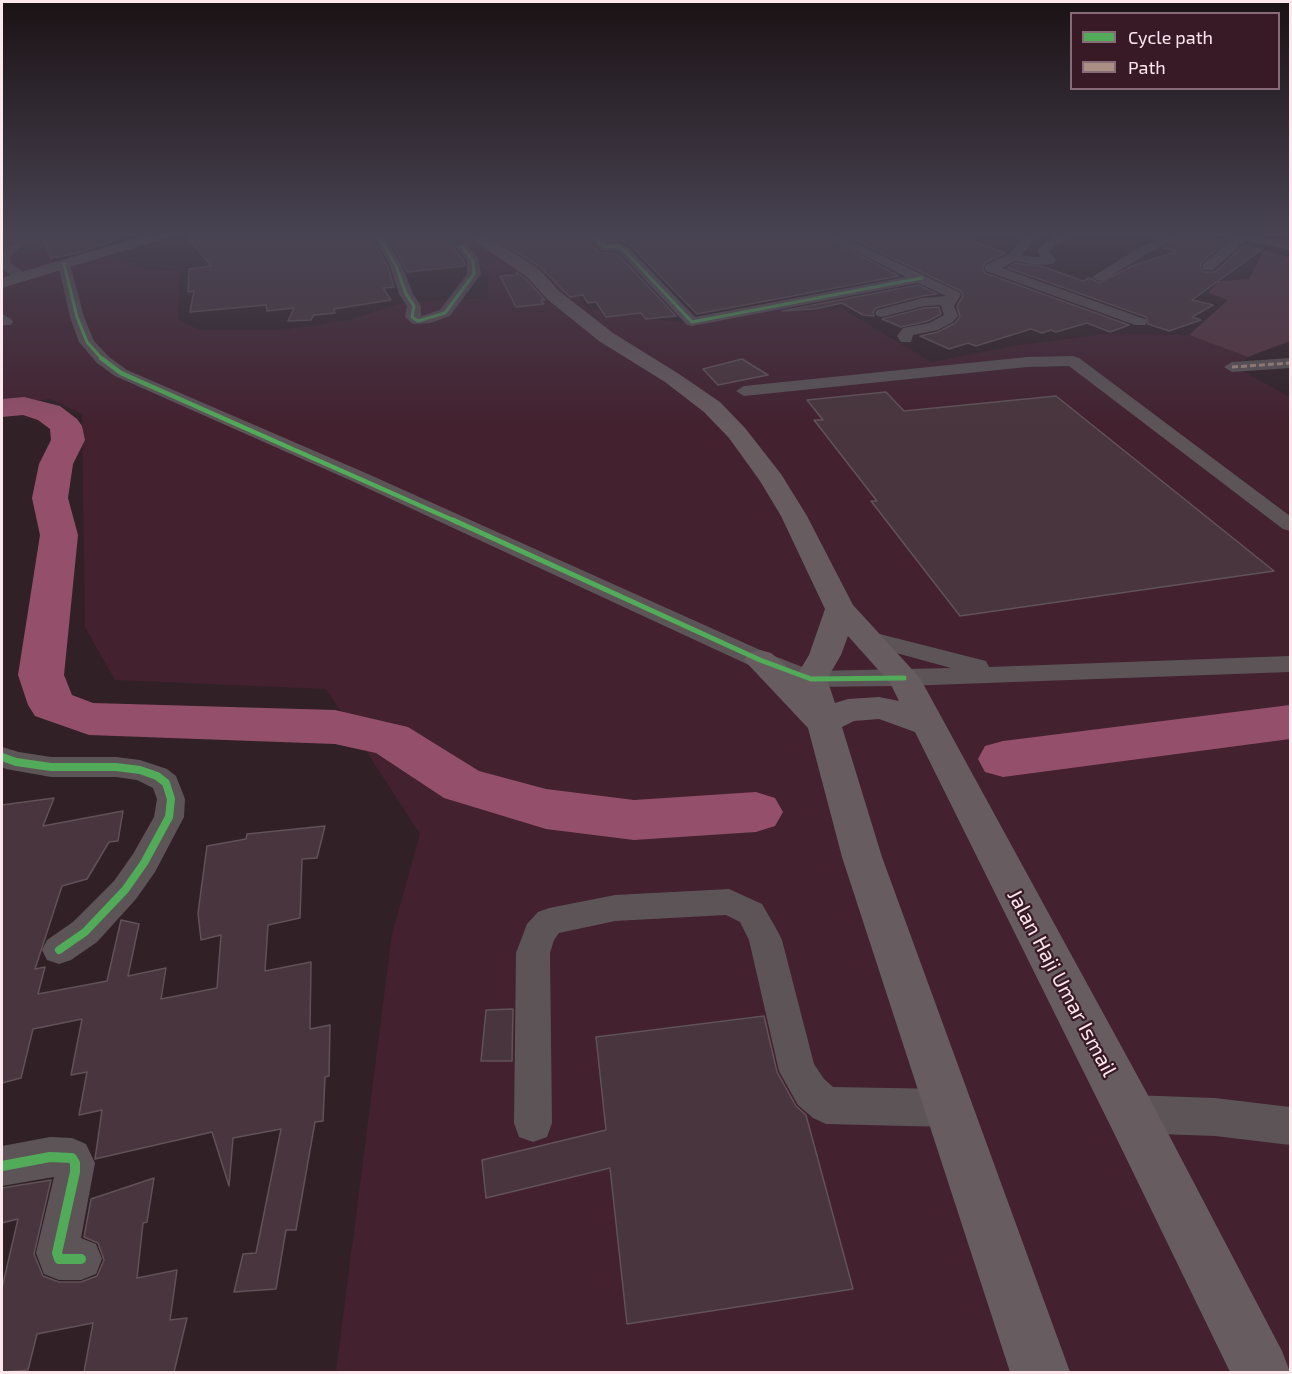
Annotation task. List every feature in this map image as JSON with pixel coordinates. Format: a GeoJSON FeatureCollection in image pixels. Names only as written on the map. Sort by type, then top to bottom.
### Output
{"type":"FeatureCollection","features":[{"type":"Feature","properties":{"kind":"main road","name":"Jalan Haji Umar Ismail"},"geometry":{"type":"LineString","coordinates":[[559,299],[574,314],[704,401],[737,432],[772,479],[794,516],[840,609],[904,678],[1131,1114],[1261,1372]]}},
{"type":"Feature","properties":{"kind":"main road"},"geometry":{"type":"LineString","coordinates":[[840,609],[825,655],[811,679],[862,857],[1040,1372]]}},
{"type":"Feature","properties":{"kind":"main road"},"geometry":{"type":"LineString","coordinates":[[760,660],[796,693],[826,731]]}},
{"type":"Feature","properties":{"kind":"main road"},"geometry":{"type":"LineString","coordinates":[[826,731],[848,710],[879,708],[895,711],[930,730]]}},
{"type":"Feature","properties":{"kind":"street"},"geometry":{"type":"LineString","coordinates":[[73,299],[87,342],[103,360],[121,373],[361,478],[760,660],[811,679],[904,678],[1290,664]]}},
{"type":"Feature","properties":{"kind":"street"},"geometry":{"type":"LineString","coordinates":[[409,299],[414,306],[412,317],[418,321],[445,313],[457,299]]}},
{"type":"Feature","properties":{"kind":"street"},"geometry":{"type":"LineString","coordinates":[[671,299],[693,322],[812,299]]}},
{"type":"Feature","properties":{"kind":"street"},"geometry":{"type":"LineString","coordinates":[[1093,299],[1146,319]]}},
{"type":"Feature","properties":{"kind":"street"},"geometry":{"type":"LineString","coordinates":[[882,313],[923,302],[952,300]]}},
{"type":"Feature","properties":{"kind":"street"},"geometry":{"type":"LineString","coordinates":[[906,339],[904,336],[908,331],[933,327],[948,319],[951,316],[947,306],[952,300]]}},
{"type":"Feature","properties":{"kind":"street"},"geometry":{"type":"LineString","coordinates":[[744,391],[1027,362],[1073,362],[1290,525]]}},
{"type":"Feature","properties":{"kind":"street"},"geometry":{"type":"LineString","coordinates":[[1232,368],[1290,363]]}},
{"type":"Feature","properties":{"kind":"street"},"geometry":{"type":"LineString","coordinates":[[864,637],[1003,674]]}},
{"type":"Feature","properties":{"kind":"street"},"geometry":{"type":"LineString","coordinates":[[2,757],[16,762],[51,767],[116,767],[140,770],[157,776],[166,783],[171,799],[169,818],[144,863],[125,890],[85,932],[59,950]]}},
{"type":"Feature","properties":{"kind":"street"},"geometry":{"type":"LineString","coordinates":[[533,1123],[533,953],[539,934],[549,922],[615,908],[729,902],[751,913],[765,940],[797,1071],[811,1092],[826,1105],[948,1108]]}},
{"type":"Feature","properties":{"kind":"street"},"geometry":{"type":"LineString","coordinates":[[1131,1114],[1215,1117],[1290,1126]]}},
{"type":"Feature","properties":{"kind":"street"},"geometry":{"type":"LineString","coordinates":[[2,1166],[50,1157],[72,1158],[75,1162],[75,1172],[57,1253],[59,1259],[81,1259]]}},
{"type":"Feature","properties":{"kind":"shaded area"},"geometry":{"type":"Polygon","coordinates":[[[2,299],[179,299],[178,320],[200,330],[282,330],[349,320],[401,303],[468,299],[580,299],[589,310],[631,307],[659,320],[686,322],[792,306],[802,312],[841,308],[931,362],[1014,346],[1103,334],[1189,335],[1248,357],[1237,368],[1290,397],[1290,1372],[336,1372],[392,934],[420,834],[326,689],[115,680],[85,627],[82,414],[51,399],[2,405],[2,299]]]}},
{"type":"Feature","properties":{"kind":"shaded area"},"geometry":{"type":"Polygon","coordinates":[[[1225,299],[1290,299],[1290,341],[1248,357],[1189,335],[1228,300],[1225,299]]]}},
{"type":"Feature","properties":{"kind":"building"},"geometry":{"type":"Polygon","coordinates":[[[192,299],[391,300],[334,309],[335,313],[314,315],[311,320],[288,321],[294,308],[267,311],[266,305],[190,312],[192,299]]]}},
{"type":"Feature","properties":{"kind":"building"},"geometry":{"type":"Polygon","coordinates":[[[512,299],[545,300],[541,300],[544,304],[516,307],[512,299]]]}},
{"type":"Feature","properties":{"kind":"building"},"geometry":{"type":"Polygon","coordinates":[[[586,299],[660,299],[676,316],[646,319],[641,313],[606,317],[596,302],[588,303],[586,299]]]}},
{"type":"Feature","properties":{"kind":"building"},"geometry":{"type":"Polygon","coordinates":[[[683,299],[776,299],[697,314],[683,299]]]}},
{"type":"Feature","properties":{"kind":"building"},"geometry":{"type":"Polygon","coordinates":[[[844,299],[910,299],[876,308],[873,312],[874,316],[863,315],[842,303],[815,309],[782,311],[844,299]]]}},
{"type":"Feature","properties":{"kind":"building"},"geometry":{"type":"Polygon","coordinates":[[[961,299],[1057,299],[1129,325],[1110,332],[1087,323],[1056,332],[1051,330],[1042,333],[1031,329],[976,346],[968,343],[949,349],[920,336],[938,332],[955,323],[960,317],[957,306],[961,299]]]}},
{"type":"Feature","properties":{"kind":"building"},"geometry":{"type":"Polygon","coordinates":[[[1096,299],[1193,299],[1213,305],[1192,317],[1201,320],[1169,331],[1148,324],[1146,317],[1096,299]]]}},
{"type":"Feature","properties":{"kind":"building"},"geometry":{"type":"Polygon","coordinates":[[[939,307],[941,314],[928,321],[901,327],[882,319],[924,308],[939,307]]]}},
{"type":"Feature","properties":{"kind":"building"},"geometry":{"type":"Polygon","coordinates":[[[742,359],[768,375],[718,385],[703,369],[742,359]]]}},
{"type":"Feature","properties":{"kind":"building"},"geometry":{"type":"Polygon","coordinates":[[[886,392],[904,411],[1056,396],[1274,571],[960,616],[871,501],[877,501],[814,420],[823,420],[807,400],[886,392]]]}},
{"type":"Feature","properties":{"kind":"building"},"geometry":{"type":"Polygon","coordinates":[[[54,798],[43,826],[123,811],[118,841],[109,842],[87,879],[62,886],[35,969],[45,967],[38,994],[107,981],[121,920],[139,924],[128,976],[166,968],[161,999],[217,988],[221,935],[201,940],[198,913],[207,846],[246,839],[247,834],[325,826],[317,858],[302,859],[300,918],[268,925],[265,971],[311,962],[310,1029],[330,1025],[329,1076],[325,1077],[323,1121],[315,1122],[296,1230],[286,1230],[276,1289],[234,1292],[243,1254],[256,1253],[281,1129],[233,1138],[229,1186],[212,1132],[95,1159],[102,1110],[79,1115],[87,1072],[71,1075],[82,1019],[33,1029],[21,1078],[2,1083],[2,805],[54,798]]]}},
{"type":"Feature","properties":{"kind":"building"},"geometry":{"type":"Polygon","coordinates":[[[513,1009],[512,1061],[481,1061],[486,1010],[513,1009]]]}},
{"type":"Feature","properties":{"kind":"building"},"geometry":{"type":"Polygon","coordinates":[[[764,1016],[777,1072],[796,1106],[806,1115],[853,1289],[627,1324],[610,1168],[486,1198],[482,1160],[606,1130],[596,1037],[764,1016]]]}},
{"type":"Feature","properties":{"kind":"building"},"geometry":{"type":"Polygon","coordinates":[[[154,1178],[147,1222],[143,1223],[137,1278],[177,1270],[170,1320],[187,1318],[174,1372],[84,1372],[93,1323],[37,1334],[28,1370],[2,1372],[2,1288],[18,1219],[2,1223],[2,1188],[51,1180],[34,1254],[43,1276],[59,1282],[81,1282],[97,1276],[104,1260],[98,1243],[84,1237],[91,1199],[154,1178]]]}},
{"type":"Feature","properties":{"kind":"waterway"},"geometry":{"type":"LineString","coordinates":[[2,408],[24,406],[49,413],[66,426],[68,440],[56,464],[50,498],[59,535],[41,675],[52,705],[89,719],[335,727],[391,739],[462,785],[546,809],[634,820],[756,812]]}},
{"type":"Feature","properties":{"kind":"waterway"},"geometry":{"type":"LineString","coordinates":[[1003,759],[1290,722]]}},
{"type":"Feature","properties":{"kind":"marked path"},"geometry":{"type":"LineString","coordinates":[[1232,367],[1290,363]]}},
{"type":"Feature","properties":{"kind":"cycle path"},"geometry":{"type":"LineString","coordinates":[[73,299],[87,342],[103,360],[121,373],[361,478],[760,660],[811,679],[904,678]]}},
{"type":"Feature","properties":{"kind":"cycle path"},"geometry":{"type":"LineString","coordinates":[[409,299],[414,306],[412,317],[418,321],[445,313],[456,299]]}},
{"type":"Feature","properties":{"kind":"cycle path"},"geometry":{"type":"LineString","coordinates":[[670,299],[692,322],[812,299]]}},
{"type":"Feature","properties":{"kind":"cycle path"},"geometry":{"type":"LineString","coordinates":[[2,757],[16,762],[51,767],[116,767],[140,770],[157,776],[166,783],[171,799],[169,817],[144,863],[125,890],[85,932],[59,950]]}},
{"type":"Feature","properties":{"kind":"cycle path"},"geometry":{"type":"LineString","coordinates":[[2,1166],[50,1157],[72,1158],[75,1163],[75,1172],[57,1253],[59,1259],[81,1259]]}}]}
